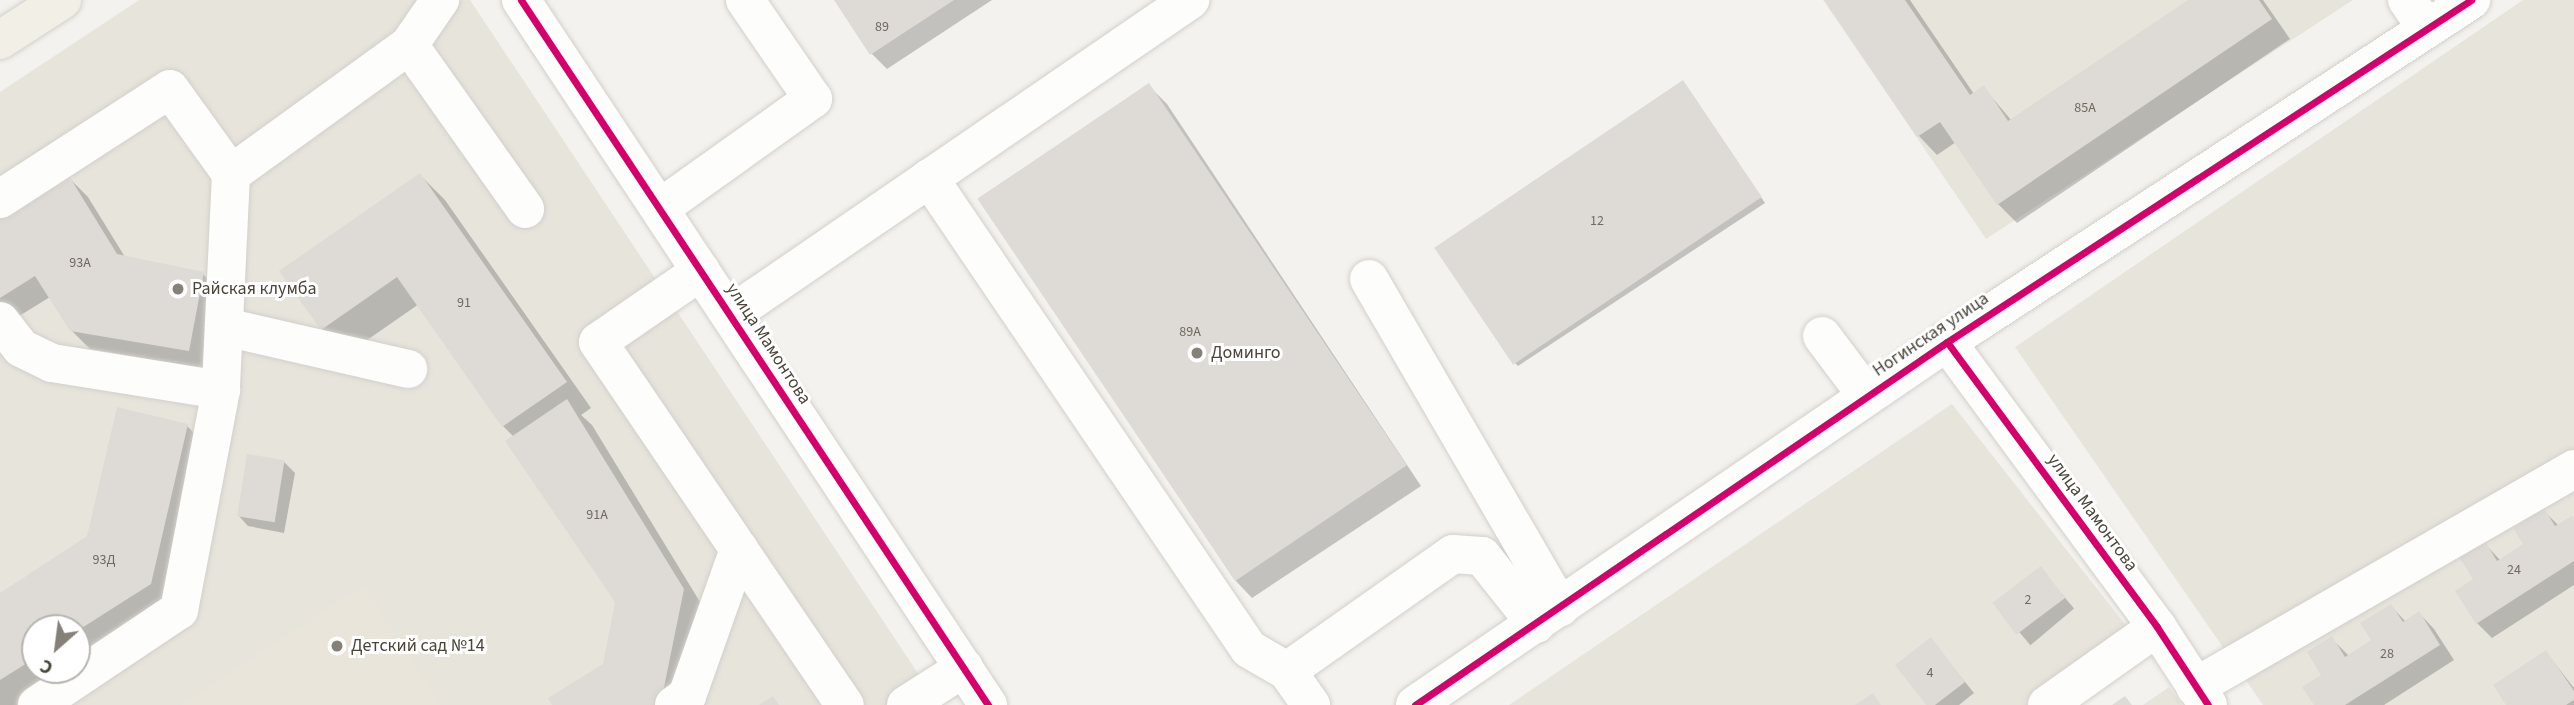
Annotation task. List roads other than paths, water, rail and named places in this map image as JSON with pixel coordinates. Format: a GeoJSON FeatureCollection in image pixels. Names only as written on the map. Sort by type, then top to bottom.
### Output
{"type":"FeatureCollection","features":[{"type":"Feature","properties":{"kind":"main road"},"geometry":{"type":"LineString","coordinates":[[0,40],[62,0]]}},
{"type":"Feature","properties":{"kind":"street"},"geometry":{"type":"LineString","coordinates":[[231,174],[409,45],[440,0]]}},
{"type":"Feature","properties":{"kind":"street","name":"улица Мамонтова"},"geometry":{"type":"LineString","coordinates":[[521,0],[988,705]]}},
{"type":"Feature","properties":{"kind":"street"},"geometry":{"type":"LineString","coordinates":[[660,208],[813,99],[745,0]]}},
{"type":"Feature","properties":{"kind":"street"},"geometry":{"type":"LineString","coordinates":[[730,315],[1190,0]]}},
{"type":"Feature","properties":{"kind":"street","name":"Ногинская улица"},"geometry":{"type":"LineString","coordinates":[[1415,705],[1947,342],[2417,15],[2471,0]]}},
{"type":"Feature","properties":{"kind":"street"},"geometry":{"type":"LineString","coordinates":[[409,45],[526,209]]}},
{"type":"Feature","properties":{"kind":"street"},"geometry":{"type":"LineString","coordinates":[[0,199],[170,89],[231,174],[221,390],[180,610],[37,705]]}},
{"type":"Feature","properties":{"kind":"street"},"geometry":{"type":"LineString","coordinates":[[929,178],[1249,649],[1287,671],[1311,705]]}},
{"type":"Feature","properties":{"kind":"street"},"geometry":{"type":"LineString","coordinates":[[701,271],[598,342],[845,705]]}},
{"type":"Feature","properties":{"kind":"street"},"geometry":{"type":"LineString","coordinates":[[1369,279],[1548,616]]}},
{"type":"Feature","properties":{"kind":"street"},"geometry":{"type":"LineString","coordinates":[[0,321],[21,348],[52,363],[221,390]]}},
{"type":"Feature","properties":{"kind":"street"},"geometry":{"type":"LineString","coordinates":[[225,327],[408,369]]}},
{"type":"Feature","properties":{"kind":"street"},"geometry":{"type":"LineString","coordinates":[[1822,336],[1867,396]]}},
{"type":"Feature","properties":{"kind":"street","name":"улица Мамонтова"},"geometry":{"type":"LineString","coordinates":[[1947,342],[2157,627],[2202,696]]}},
{"type":"Feature","properties":{"kind":"street"},"geometry":{"type":"LineString","coordinates":[[2202,696],[2574,469]]}},
{"type":"Feature","properties":{"kind":"street"},"geometry":{"type":"LineString","coordinates":[[674,705],[687,696],[738,549]]}},
{"type":"Feature","properties":{"kind":"street"},"geometry":{"type":"LineString","coordinates":[[1287,671],[1453,554],[1482,556],[1548,616]]}},
{"type":"Feature","properties":{"kind":"street"},"geometry":{"type":"LineString","coordinates":[[2047,705],[2157,627]]}},
{"type":"Feature","properties":{"kind":"street"},"geometry":{"type":"LineString","coordinates":[[906,705],[964,668]]}},
{"type":"Feature","properties":{"kind":"place","name":"Райская клумба"},"geometry":{"type":"Point","coordinates":[178,289]}},
{"type":"Feature","properties":{"kind":"place","name":"Доминго"},"geometry":{"type":"Point","coordinates":[1197,353]}},
{"type":"Feature","properties":{"kind":"place","name":"Детский сад №14"},"geometry":{"type":"Point","coordinates":[337,646]}}]}
